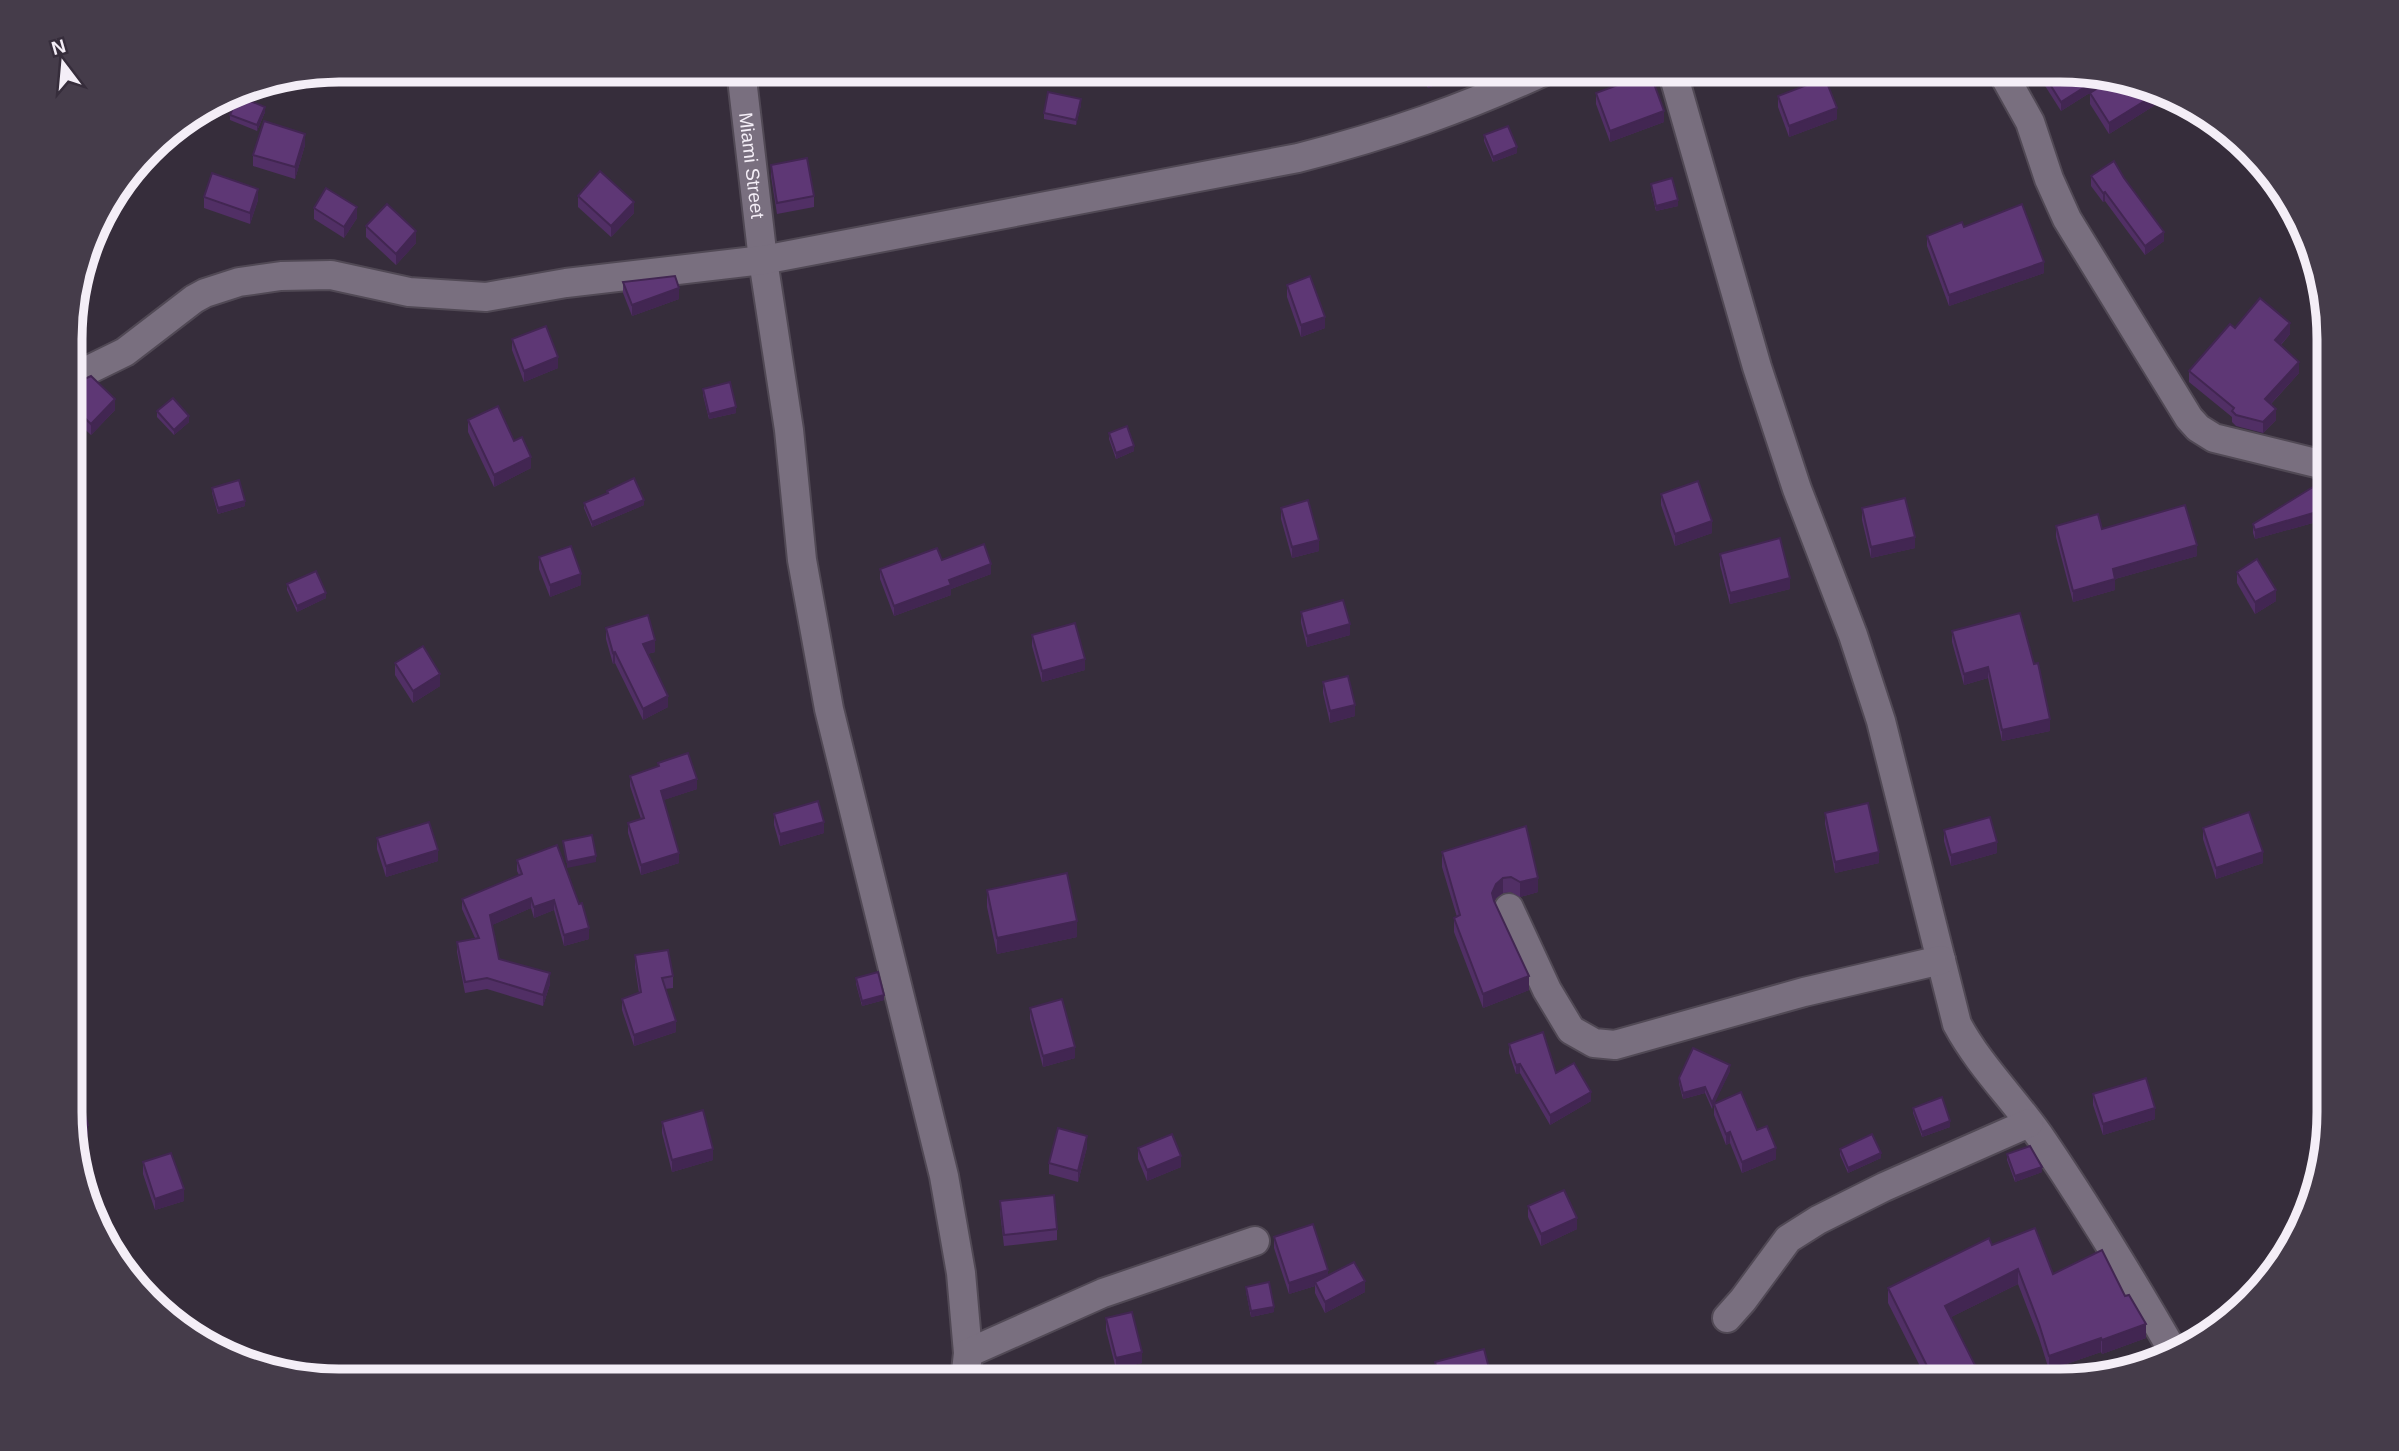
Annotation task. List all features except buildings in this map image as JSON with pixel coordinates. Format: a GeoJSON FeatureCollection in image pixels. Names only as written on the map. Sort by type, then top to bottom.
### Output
{"type":"FeatureCollection","features":[{"type":"Feature","properties":{"kind":"street","name":"Miami Street"},"geometry":{"type":"LineString","coordinates":[[742,82],[763,260],[789,430],[802,560],[848,786],[944,1177],[961,1273],[967,1367]]}},
{"type":"Feature","properties":{"kind":"street"},"geometry":{"type":"LineString","coordinates":[[82,373],[125,352],[194,299],[239,282],[281,276],[331,275],[409,292],[486,297],[566,283],[763,260],[1298,158],[1426,121],[1521,82]]}},
{"type":"Feature","properties":{"kind":"street"},"geometry":{"type":"LineString","coordinates":[[1675,82],[1761,379],[1797,489],[1853,635],[1881,721],[1957,1024],[1969,1048],[2042,1139],[2169,1344]]}},
{"type":"Feature","properties":{"kind":"street"},"geometry":{"type":"LineString","coordinates":[[2008,82],[2030,122],[2049,179],[2067,219],[2189,418],[2198,428],[2214,438],[2317,463]]}},
{"type":"Feature","properties":{"kind":"street"},"geometry":{"type":"LineString","coordinates":[[1509,908],[1547,990],[1571,1030],[1594,1042],[1615,1045],[1804,992],[1941,960]]}},
{"type":"Feature","properties":{"kind":"street"},"geometry":{"type":"LineString","coordinates":[[1727,1318],[1788,1239],[1818,1220],[1884,1187],[2029,1123]]}},
{"type":"Feature","properties":{"kind":"street"},"geometry":{"type":"LineString","coordinates":[[967,1367],[1103,1293],[1255,1241]]}}]}
